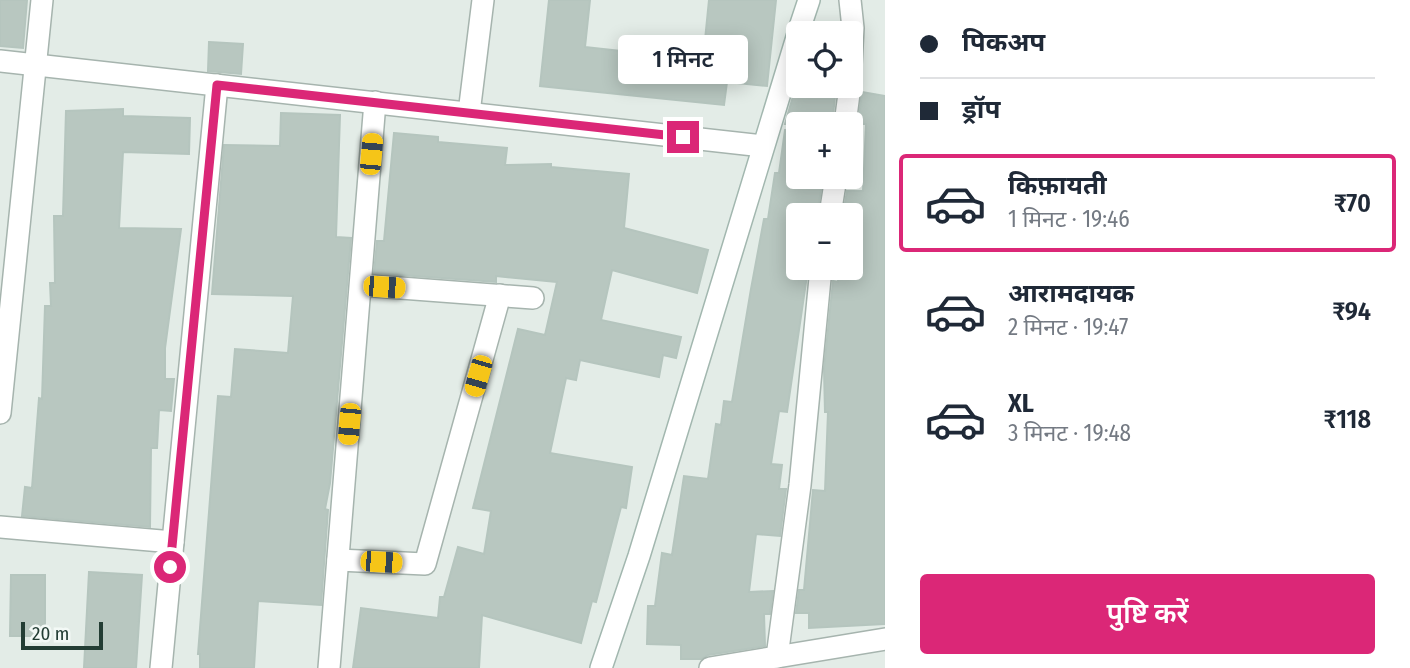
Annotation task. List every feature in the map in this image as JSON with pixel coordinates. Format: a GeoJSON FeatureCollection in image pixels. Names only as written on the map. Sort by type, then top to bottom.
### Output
{"type":"FeatureCollection","features":[{"type":"Feature","properties":{"kind":"street"},"geometry":{"type":"LineString","coordinates":[[0,413],[42,0]]}},
{"type":"Feature","properties":{"kind":"street"},"geometry":{"type":"LineString","coordinates":[[469,113],[483,0]]}},
{"type":"Feature","properties":{"kind":"street"},"geometry":{"type":"LineString","coordinates":[[802,21],[809,0]]}},
{"type":"Feature","properties":{"kind":"street"},"geometry":{"type":"LineString","coordinates":[[850,0],[852,21]]}},
{"type":"Feature","properties":{"kind":"street"},"geometry":{"type":"LineString","coordinates":[[0,61],[763,146]]}},
{"type":"Feature","properties":{"kind":"street"},"geometry":{"type":"LineString","coordinates":[[601,668],[639,556],[786,72]]}},
{"type":"Feature","properties":{"kind":"street"},"geometry":{"type":"LineString","coordinates":[[161,668],[217,85]]}},
{"type":"Feature","properties":{"kind":"street"},"geometry":{"type":"LineString","coordinates":[[329,668],[375,103]]}},
{"type":"Feature","properties":{"kind":"street"},"geometry":{"type":"LineString","coordinates":[[778,657],[800,485],[820,280]]}},
{"type":"Feature","properties":{"kind":"street"},"geometry":{"type":"LineString","coordinates":[[361,285],[533,298]]}},
{"type":"Feature","properties":{"kind":"street"},"geometry":{"type":"LineString","coordinates":[[338,560],[425,564],[500,295]]}},
{"type":"Feature","properties":{"kind":"street"},"geometry":{"type":"LineString","coordinates":[[0,527],[173,542]]}},
{"type":"Feature","properties":{"kind":"street"},"geometry":{"type":"LineString","coordinates":[[710,668],[885,639]]}},
{"type":"Feature","properties":{"kind":"building"},"geometry":{"type":"Polygon","coordinates":[[[0,0],[27,0],[23,48],[0,46],[0,0]]]}},
{"type":"Feature","properties":{"kind":"building"},"geometry":{"type":"Polygon","coordinates":[[[549,0],[590,0],[585,47],[703,60],[709,0],[776,0],[767,86],[727,82],[724,105],[540,86],[549,0]]]}},
{"type":"Feature","properties":{"kind":"building"},"geometry":{"type":"Polygon","coordinates":[[[209,42],[243,44],[241,74],[208,71],[209,42]]]}},
{"type":"Feature","properties":{"kind":"building"},"geometry":{"type":"Polygon","coordinates":[[[863,92],[885,96],[885,624],[809,628],[809,613],[796,613],[799,590],[804,590],[813,490],[825,491],[828,412],[825,412],[824,369],[833,281],[863,280],[863,203],[845,203],[847,191],[863,191],[866,124],[863,124],[863,112],[860,112],[863,92]]]}},
{"type":"Feature","properties":{"kind":"building"},"geometry":{"type":"Polygon","coordinates":[[[793,98],[835,98],[833,112],[788,112],[793,98]]]}},
{"type":"Feature","properties":{"kind":"building"},"geometry":{"type":"Polygon","coordinates":[[[123,109],[123,116],[190,118],[189,154],[123,152],[119,228],[181,229],[165,348],[165,379],[174,379],[171,411],[159,410],[157,448],[151,448],[150,527],[22,516],[25,487],[32,488],[39,398],[42,399],[45,306],[51,306],[50,283],[55,283],[54,216],[63,216],[66,111],[123,109]]]}},
{"type":"Feature","properties":{"kind":"building"},"geometry":{"type":"Polygon","coordinates":[[[281,113],[340,115],[336,237],[351,238],[330,483],[325,509],[328,510],[321,605],[258,601],[254,668],[200,668],[198,654],[218,396],[231,397],[235,349],[288,353],[293,296],[212,294],[224,145],[280,146],[281,113]]]}},
{"type":"Feature","properties":{"kind":"building"},"geometry":{"type":"Polygon","coordinates":[[[786,130],[786,189],[821,190],[819,203],[786,203],[786,280],[807,280],[787,412],[779,411],[771,464],[782,465],[779,489],[786,489],[780,536],[756,534],[749,592],[773,591],[770,614],[764,614],[765,646],[708,655],[701,659],[681,659],[681,645],[647,644],[648,606],[655,606],[662,553],[672,555],[684,476],[708,479],[716,424],[721,425],[724,401],[732,402],[764,219],[768,219],[775,173],[779,173],[786,130]]]}},
{"type":"Feature","properties":{"kind":"building"},"geometry":{"type":"Polygon","coordinates":[[[394,133],[438,137],[438,142],[507,148],[505,165],[551,164],[551,167],[629,174],[624,228],[708,250],[697,293],[612,270],[601,320],[681,337],[676,358],[663,355],[659,377],[580,360],[576,380],[566,378],[550,453],[632,467],[626,508],[621,507],[596,602],[592,601],[581,643],[482,615],[479,668],[353,668],[361,608],[438,618],[440,597],[444,597],[458,547],[484,554],[491,511],[473,508],[518,329],[545,335],[557,282],[496,276],[496,282],[374,273],[377,241],[384,241],[394,133]]]}},
{"type":"Feature","properties":{"kind":"building"},"geometry":{"type":"Polygon","coordinates":[[[89,572],[142,575],[136,668],[84,668],[89,572]]]}},
{"type":"Feature","properties":{"kind":"building"},"geometry":{"type":"Polygon","coordinates":[[[11,575],[45,575],[45,636],[10,636],[11,575]]]}},
{"type":"Feature","properties":{"kind":"route"},"geometry":{"type":"LineString","coordinates":[[170,567],[217,85],[683,137]]}}]}
